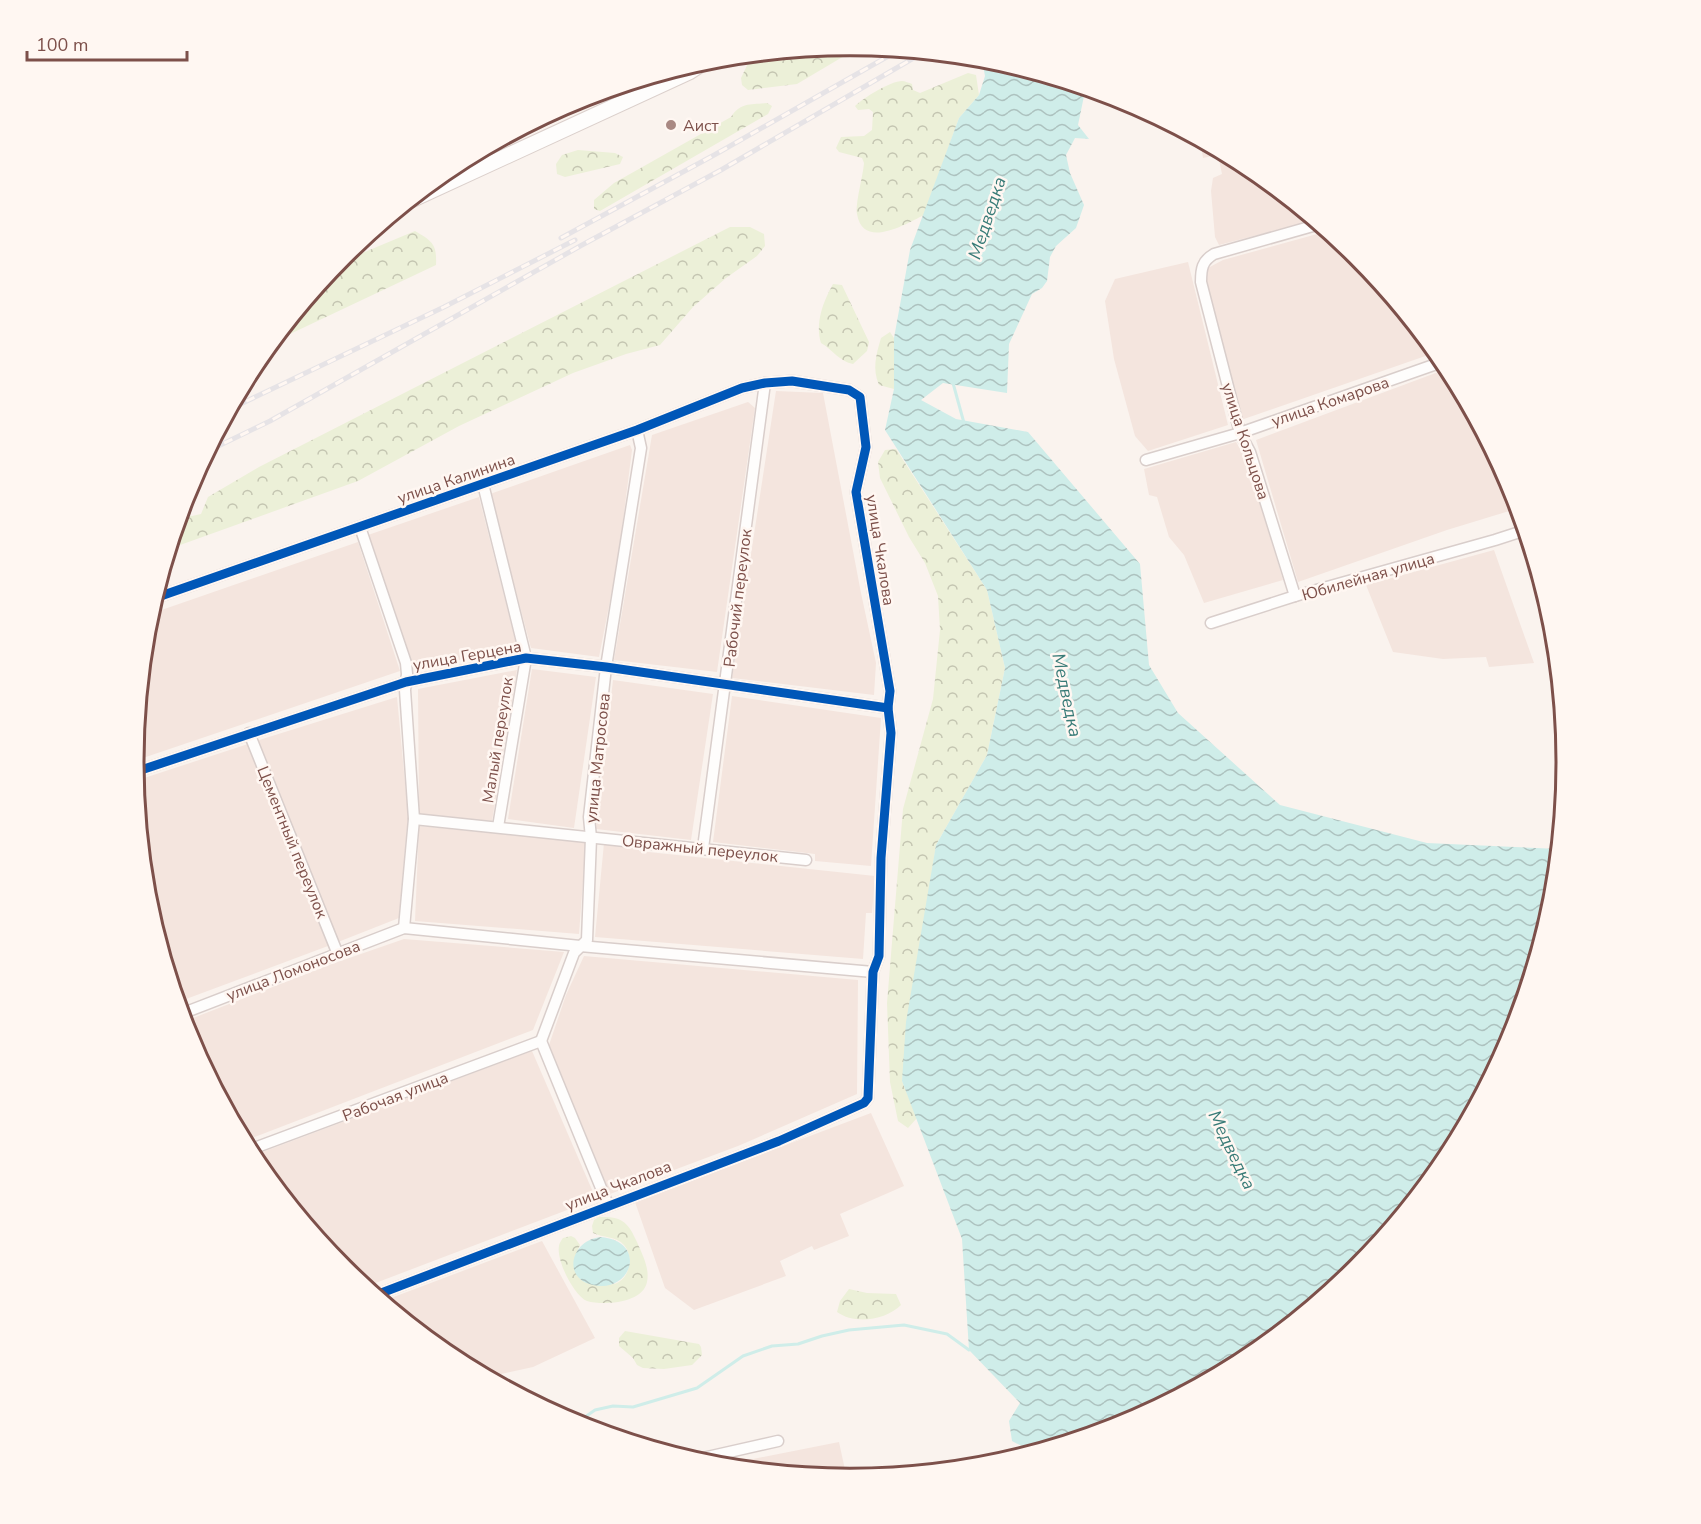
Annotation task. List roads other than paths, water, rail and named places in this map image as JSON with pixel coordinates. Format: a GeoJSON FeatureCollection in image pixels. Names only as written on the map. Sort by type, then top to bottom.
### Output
{"type":"FeatureCollection","features":[{"type":"Feature","properties":{"kind":"street"},"geometry":{"type":"LineString","coordinates":[[447,183],[646,86]]}},
{"type":"Feature","properties":{"kind":"street","name":"улица Кольцова"},"geometry":{"type":"LineString","coordinates":[[1295,596],[1250,452],[1239,433],[1201,282],[1201,269],[1206,259],[1214,254],[1311,227]]}},
{"type":"Feature","properties":{"kind":"street","name":"улица Комарова"},"geometry":{"type":"LineString","coordinates":[[1146,460],[1239,433],[1435,364]]}},
{"type":"Feature","properties":{"kind":"street","name":"улица Калинина"},"geometry":{"type":"LineString","coordinates":[[165,595],[637,430],[742,388],[792,381],[849,390],[860,397]]}},
{"type":"Feature","properties":{"kind":"street","name":"Рабочий переулок"},"geometry":{"type":"LineString","coordinates":[[703,848],[765,383]]}},
{"type":"Feature","properties":{"kind":"street","name":"улица Чкалова"},"geometry":{"type":"LineString","coordinates":[[384,1292],[779,1141],[864,1103],[868,1098],[873,972],[879,956],[881,858],[891,733],[888,708],[890,691],[856,492],[866,447],[860,397]]}},
{"type":"Feature","properties":{"kind":"street","name":"улица Матросова"},"geometry":{"type":"LineString","coordinates":[[541,1041],[574,953],[587,940],[591,838],[589,817],[606,667],[641,448],[637,430]]}},
{"type":"Feature","properties":{"kind":"street","name":"Малый переулок"},"geometry":{"type":"LineString","coordinates":[[483,484],[526,658],[498,827]]}},
{"type":"Feature","properties":{"kind":"street"},"geometry":{"type":"LineString","coordinates":[[360,527],[406,663],[414,819],[404,928],[873,972]]}},
{"type":"Feature","properties":{"kind":"street","name":"Юбилейная улица"},"geometry":{"type":"LineString","coordinates":[[1211,623],[1295,596],[1519,532]]}},
{"type":"Feature","properties":{"kind":"street","name":"улица Герцена"},"geometry":{"type":"LineString","coordinates":[[144,769],[406,682],[526,658],[606,667],[888,708]]}},
{"type":"Feature","properties":{"kind":"street","name":"Цементный переулок"},"geometry":{"type":"LineString","coordinates":[[249,733],[337,952]]}},
{"type":"Feature","properties":{"kind":"street","name":"Овражный переулок"},"geometry":{"type":"LineString","coordinates":[[414,819],[806,860]]}},
{"type":"Feature","properties":{"kind":"street","name":"улица Ломоносова"},"geometry":{"type":"LineString","coordinates":[[190,1011],[404,928]]}},
{"type":"Feature","properties":{"kind":"street"},"geometry":{"type":"LineString","coordinates":[[541,1041],[608,1205]]}},
{"type":"Feature","properties":{"kind":"street","name":"Рабочая улица"},"geometry":{"type":"LineString","coordinates":[[258,1147],[541,1041]]}},
{"type":"Feature","properties":{"kind":"street"},"geometry":{"type":"LineString","coordinates":[[715,1455],[778,1441]]}},
{"type":"Feature","properties":{"kind":"water"},"geometry":{"type":"Polygon","coordinates":[[[984,68],[1085,95],[1078,125],[1089,139],[1075,138],[1066,155],[1070,173],[1084,205],[1076,228],[1056,246],[1050,257],[1047,281],[1042,288],[1032,294],[1009,344],[1007,393],[943,383],[921,400],[956,419],[1028,432],[1140,564],[1149,665],[1178,713],[1280,805],[1427,843],[1551,849],[1533,945],[1520,989],[1503,1032],[1484,1074],[1438,1155],[1382,1228],[1350,1262],[1281,1323],[1204,1374],[1121,1415],[1078,1431],[1023,1447],[1012,1441],[1009,1421],[1020,1403],[969,1350],[962,1239],[902,1081],[906,1022],[936,845],[987,755],[1005,668],[987,590],[885,430],[894,389],[894,338],[910,250],[959,118],[979,95],[985,76],[984,68]]]}},
{"type":"Feature","properties":{"kind":"water"},"geometry":{"type":"Polygon","coordinates":[[[601,1237],[616,1241],[625,1248],[630,1257],[625,1275],[617,1282],[606,1286],[583,1281],[574,1268],[574,1260],[582,1245],[601,1237]]]}},
{"type":"Feature","properties":{"kind":"waterway","name":"Медведка"},"geometry":{"type":"LineString","coordinates":[[953,383],[964,423]]}},
{"type":"Feature","properties":{"kind":"waterway"},"geometry":{"type":"LineString","coordinates":[[585,1417],[595,1410],[613,1406],[633,1407],[697,1388],[743,1356],[772,1346],[798,1344],[849,1330],[904,1325],[947,1334],[969,1350],[971,1349]]}},
{"type":"Feature","properties":{"kind":"railway"},"geometry":{"type":"LineString","coordinates":[[561,238],[716,154],[887,57]]}},
{"type":"Feature","properties":{"kind":"railway"},"geometry":{"type":"LineString","coordinates":[[219,445],[270,421],[582,245],[721,170],[912,59]]}},
{"type":"Feature","properties":{"kind":"railway"},"geometry":{"type":"LineString","coordinates":[[243,403],[444,307],[575,240]]}},
{"type":"Feature","properties":{"kind":"place","name":"Аист"},"geometry":{"type":"Point","coordinates":[671,125]}}]}
